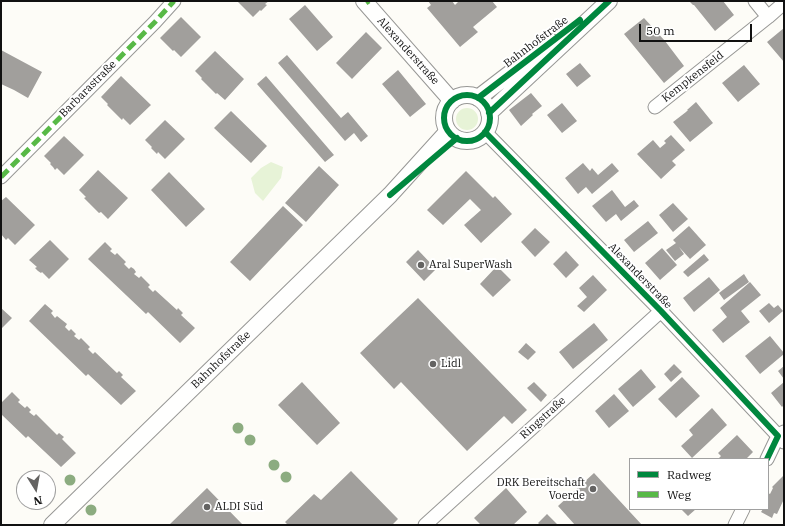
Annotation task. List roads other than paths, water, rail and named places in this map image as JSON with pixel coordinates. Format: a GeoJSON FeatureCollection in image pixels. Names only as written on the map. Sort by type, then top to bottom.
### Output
{"type":"FeatureCollection","features":[{"type":"Feature","properties":{"kind":"street","name":"Barbarastraße"},"geometry":{"type":"LineString","coordinates":[[1,177],[174,1]]}},
{"type":"Feature","properties":{"kind":"street","name":"Bahnhofstraße"},"geometry":{"type":"LineString","coordinates":[[478,98],[605,1]]}},
{"type":"Feature","properties":{"kind":"street","name":"Bahnhofstraße"},"geometry":{"type":"LineString","coordinates":[[489,113],[609,1]]}},
{"type":"Feature","properties":{"kind":"street"},"geometry":{"type":"LineString","coordinates":[[755,1],[768,17]]}},
{"type":"Feature","properties":{"kind":"street","name":"Alexanderstraße"},"geometry":{"type":"LineString","coordinates":[[366,2],[452,101]]}},
{"type":"Feature","properties":{"kind":"street","name":"Kempkensfeld"},"geometry":{"type":"LineString","coordinates":[[655,107],[784,3]]}},
{"type":"Feature","properties":{"kind":"street"},"geometry":{"type":"LineString","coordinates":[[465,95],[478,98],[487,107],[489,113],[490,119],[485,132],[475,140],[469,141],[452,135],[445,125],[444,118],[448,106],[458,97],[465,95]]}},
{"type":"Feature","properties":{"kind":"street","name":"Alexanderstraße"},"geometry":{"type":"LineString","coordinates":[[485,132],[661,311],[782,437]]}},
{"type":"Feature","properties":{"kind":"street","name":"Bahnhofstraße"},"geometry":{"type":"LineString","coordinates":[[52,525],[452,135]]}},
{"type":"Feature","properties":{"kind":"street","name":"Ringstraße"},"geometry":{"type":"LineString","coordinates":[[426,525],[661,311]]}},
{"type":"Feature","properties":{"kind":"street"},"geometry":{"type":"LineString","coordinates":[[768,458],[782,437]]}},
{"type":"Feature","properties":{"kind":"street"},"geometry":{"type":"LineString","coordinates":[[735,525],[742,510]]}},
{"type":"Feature","properties":{"kind":"place","name":"Aral SuperWash"},"geometry":{"type":"Point","coordinates":[421,265]}},
{"type":"Feature","properties":{"kind":"place","name":"Lidl"},"geometry":{"type":"Point","coordinates":[433,364]}},
{"type":"Feature","properties":{"kind":"place","name":"DRK Bereitschaft Voerde"},"geometry":{"type":"Point","coordinates":[593,489]}},
{"type":"Feature","properties":{"kind":"place","name":"ALDI Süd"},"geometry":{"type":"Point","coordinates":[207,507]}}]}
